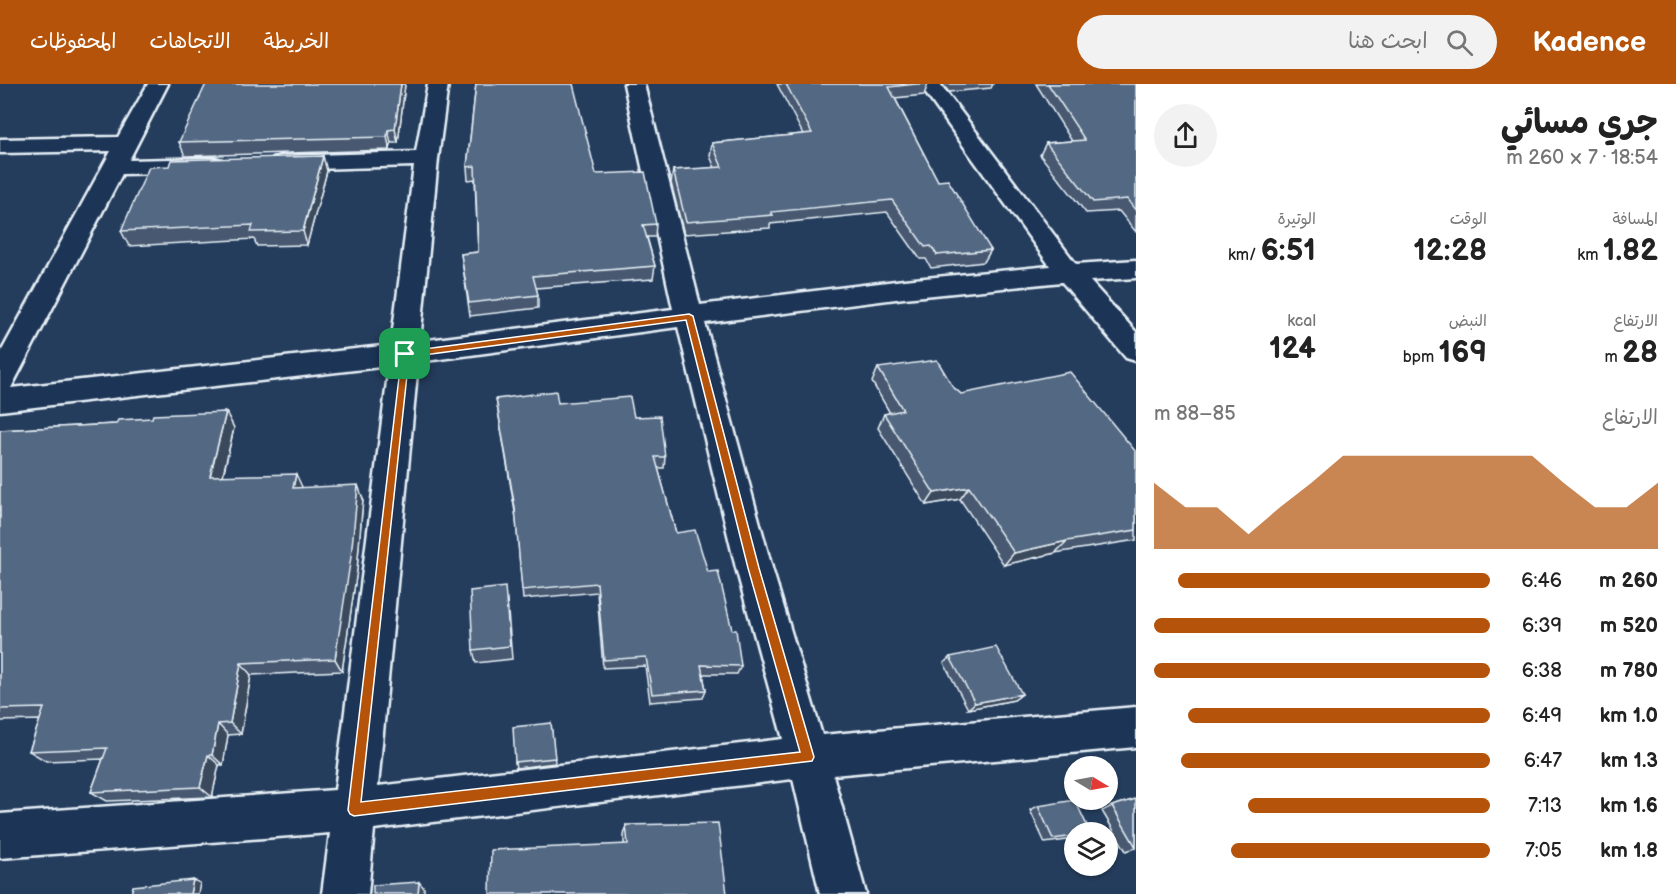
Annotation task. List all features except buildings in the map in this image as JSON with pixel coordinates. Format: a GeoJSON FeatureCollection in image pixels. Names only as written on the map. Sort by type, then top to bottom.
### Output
{"type":"FeatureCollection","features":[{"type":"Feature","properties":{"kind":"street"},"geometry":{"type":"LineString","coordinates":[[0,381],[158,84]]}},
{"type":"Feature","properties":{"kind":"street"},"geometry":{"type":"LineString","coordinates":[[345,894],[426,159],[438,84]]}},
{"type":"Feature","properties":{"kind":"street"},"geometry":{"type":"LineString","coordinates":[[634,84],[689,316],[753,568],[808,757],[843,894]]}},
{"type":"Feature","properties":{"kind":"street"},"geometry":{"type":"LineString","coordinates":[[928,84],[1069,273],[1136,351]]}},
{"type":"Feature","properties":{"kind":"street"},"geometry":{"type":"LineString","coordinates":[[0,146],[126,144]]}},
{"type":"Feature","properties":{"kind":"street"},"geometry":{"type":"LineString","coordinates":[[264,163],[426,159]]}},
{"type":"Feature","properties":{"kind":"street"},"geometry":{"type":"LineString","coordinates":[[113,167],[241,164]]}},
{"type":"Feature","properties":{"kind":"street"},"geometry":{"type":"LineString","coordinates":[[0,400],[405,354],[919,287],[1136,269]]}},
{"type":"Feature","properties":{"kind":"street"},"geometry":{"type":"LineString","coordinates":[[0,836],[354,810],[808,757],[1136,727]]}},
{"type":"Feature","properties":{"kind":"route"},"geometry":{"type":"LineString","coordinates":[[689,316],[753,568],[808,757],[354,810],[405,354],[689,316]]}}]}
